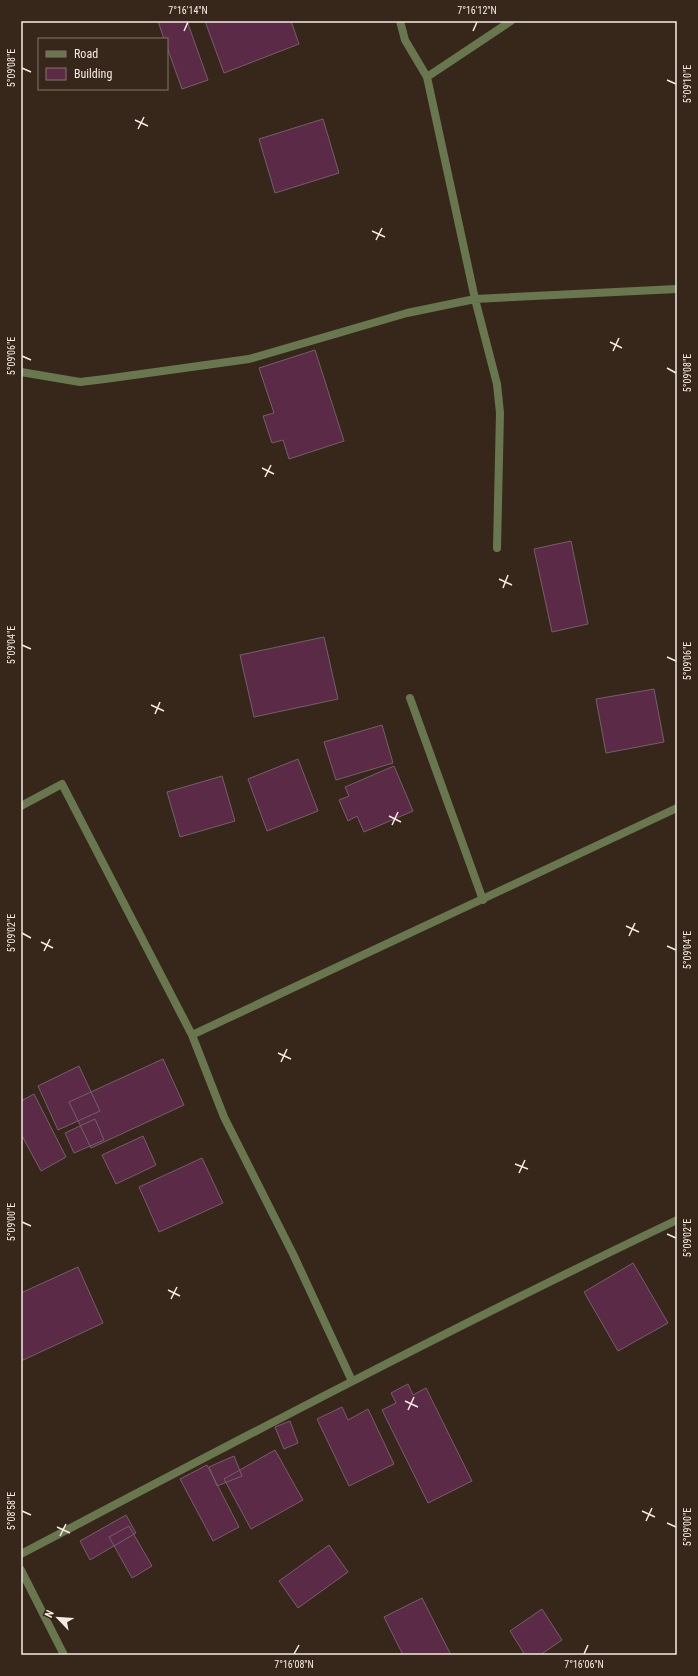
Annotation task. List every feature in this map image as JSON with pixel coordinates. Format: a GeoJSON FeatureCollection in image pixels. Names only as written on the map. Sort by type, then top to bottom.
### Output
{"type":"FeatureCollection","features":[{"type":"Feature","properties":{"kind":"street"},"geometry":{"type":"LineString","coordinates":[[400,21],[405,40],[427,77],[475,299],[497,384],[500,412],[497,548]]}},
{"type":"Feature","properties":{"kind":"street"},"geometry":{"type":"LineString","coordinates":[[427,77],[511,21]]}},
{"type":"Feature","properties":{"kind":"street"},"geometry":{"type":"LineString","coordinates":[[21,372],[80,382],[249,359],[407,313],[475,299],[677,289]]}},
{"type":"Feature","properties":{"kind":"street"},"geometry":{"type":"LineString","coordinates":[[410,698],[483,900]]}},
{"type":"Feature","properties":{"kind":"street"},"geometry":{"type":"LineString","coordinates":[[21,806],[62,784],[192,1035],[224,1116],[293,1254],[352,1381]]}},
{"type":"Feature","properties":{"kind":"street"},"geometry":{"type":"LineString","coordinates":[[192,1035],[677,808]]}},
{"type":"Feature","properties":{"kind":"street"},"geometry":{"type":"LineString","coordinates":[[21,1554],[352,1381],[677,1220]]}},
{"type":"Feature","properties":{"kind":"street"},"geometry":{"type":"LineString","coordinates":[[21,1570],[64,1655]]}},
{"type":"Feature","properties":{"kind":"building"},"geometry":{"type":"Polygon","coordinates":[[[158,21],[187,21],[208,80],[182,89],[168,50],[168,38],[164,38],[158,21]]]}},
{"type":"Feature","properties":{"kind":"building"},"geometry":{"type":"Polygon","coordinates":[[[205,21],[291,21],[299,44],[224,73],[205,21]]]}},
{"type":"Feature","properties":{"kind":"building"},"geometry":{"type":"Polygon","coordinates":[[[323,119],[339,173],[275,193],[259,139],[323,119]]]}},
{"type":"Feature","properties":{"kind":"building"},"geometry":{"type":"Polygon","coordinates":[[[315,350],[344,441],[289,459],[283,440],[272,443],[263,416],[274,413],[259,368],[315,350]]]}},
{"type":"Feature","properties":{"kind":"building"},"geometry":{"type":"Polygon","coordinates":[[[571,541],[588,624],[552,632],[534,549],[571,541]]]}},
{"type":"Feature","properties":{"kind":"building"},"geometry":{"type":"Polygon","coordinates":[[[324,637],[338,699],[254,717],[240,655],[324,637]]]}},
{"type":"Feature","properties":{"kind":"building"},"geometry":{"type":"Polygon","coordinates":[[[654,689],[664,742],[606,753],[596,699],[654,689]]]}},
{"type":"Feature","properties":{"kind":"building"},"geometry":{"type":"Polygon","coordinates":[[[382,725],[393,763],[336,780],[324,742],[382,725]]]}},
{"type":"Feature","properties":{"kind":"building"},"geometry":{"type":"Polygon","coordinates":[[[298,759],[318,811],[267,831],[248,779],[298,759]]]}},
{"type":"Feature","properties":{"kind":"building"},"geometry":{"type":"Polygon","coordinates":[[[394,766],[413,811],[364,832],[357,816],[348,821],[339,800],[349,796],[345,787],[394,766]]]}},
{"type":"Feature","properties":{"kind":"building"},"geometry":{"type":"Polygon","coordinates":[[[222,776],[235,821],[180,837],[167,792],[222,776]]]}},
{"type":"Feature","properties":{"kind":"building"},"geometry":{"type":"Polygon","coordinates":[[[163,1059],[184,1105],[91,1148],[69,1102],[163,1059]]]}},
{"type":"Feature","properties":{"kind":"building"},"geometry":{"type":"Polygon","coordinates":[[[79,1066],[100,1111],[58,1130],[38,1086],[79,1066]]]}},
{"type":"Feature","properties":{"kind":"building"},"geometry":{"type":"Polygon","coordinates":[[[34,1094],[66,1157],[41,1171],[21,1134],[21,1101],[34,1094]]]}},
{"type":"Feature","properties":{"kind":"building"},"geometry":{"type":"Polygon","coordinates":[[[95,1119],[104,1140],[74,1153],[65,1133],[95,1119]]]}},
{"type":"Feature","properties":{"kind":"building"},"geometry":{"type":"Polygon","coordinates":[[[143,1136],[156,1165],[116,1184],[102,1155],[143,1136]]]}},
{"type":"Feature","properties":{"kind":"building"},"geometry":{"type":"Polygon","coordinates":[[[202,1158],[223,1203],[159,1232],[139,1187],[202,1158]]]}},
{"type":"Feature","properties":{"kind":"building"},"geometry":{"type":"Polygon","coordinates":[[[633,1263],[668,1323],[618,1351],[584,1292],[633,1263]]]}},
{"type":"Feature","properties":{"kind":"building"},"geometry":{"type":"Polygon","coordinates":[[[78,1267],[103,1323],[21,1361],[21,1293],[78,1267]]]}},
{"type":"Feature","properties":{"kind":"building"},"geometry":{"type":"Polygon","coordinates":[[[408,1384],[413,1395],[426,1388],[472,1481],[428,1503],[382,1410],[396,1403],[391,1393],[408,1384]]]}},
{"type":"Feature","properties":{"kind":"building"},"geometry":{"type":"Polygon","coordinates":[[[342,1407],[348,1420],[368,1409],[394,1464],[349,1486],[317,1419],[342,1407]]]}},
{"type":"Feature","properties":{"kind":"building"},"geometry":{"type":"Polygon","coordinates":[[[290,1421],[298,1443],[284,1449],[275,1427],[290,1421]]]}},
{"type":"Feature","properties":{"kind":"building"},"geometry":{"type":"Polygon","coordinates":[[[275,1450],[303,1500],[251,1529],[224,1479],[275,1450]]]}},
{"type":"Feature","properties":{"kind":"building"},"geometry":{"type":"Polygon","coordinates":[[[234,1456],[242,1476],[217,1486],[209,1467],[234,1456]]]}},
{"type":"Feature","properties":{"kind":"building"},"geometry":{"type":"Polygon","coordinates":[[[207,1465],[239,1527],[213,1541],[180,1479],[207,1465]]]}},
{"type":"Feature","properties":{"kind":"building"},"geometry":{"type":"Polygon","coordinates":[[[126,1515],[136,1533],[90,1560],[80,1541],[126,1515]]]}},
{"type":"Feature","properties":{"kind":"building"},"geometry":{"type":"Polygon","coordinates":[[[129,1526],[152,1566],[132,1578],[109,1537],[129,1526]]]}},
{"type":"Feature","properties":{"kind":"building"},"geometry":{"type":"Polygon","coordinates":[[[329,1545],[348,1572],[298,1608],[279,1581],[329,1545]]]}},
{"type":"Feature","properties":{"kind":"building"},"geometry":{"type":"Polygon","coordinates":[[[422,1598],[451,1655],[403,1655],[384,1617],[422,1598]]]}},
{"type":"Feature","properties":{"kind":"building"},"geometry":{"type":"Polygon","coordinates":[[[542,1609],[562,1640],[540,1655],[525,1655],[510,1631],[542,1609]]]}}]}
